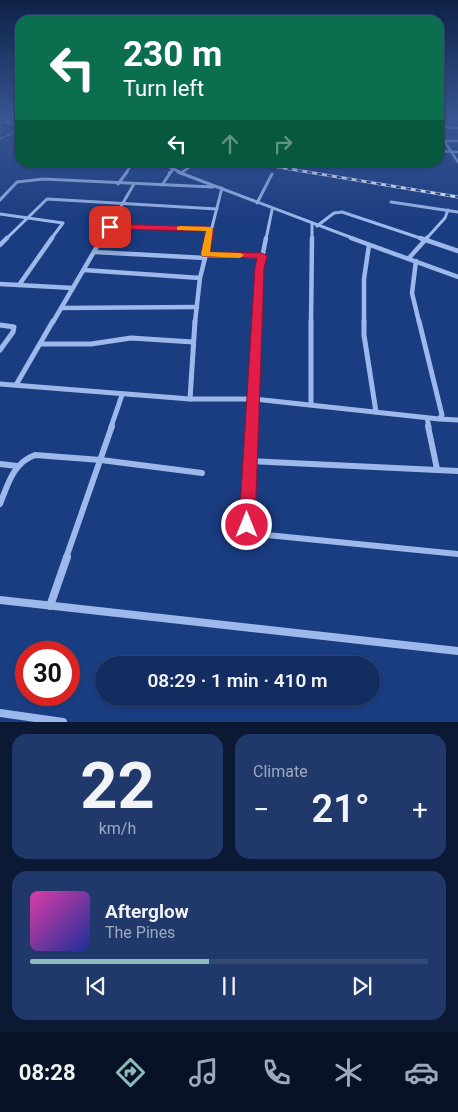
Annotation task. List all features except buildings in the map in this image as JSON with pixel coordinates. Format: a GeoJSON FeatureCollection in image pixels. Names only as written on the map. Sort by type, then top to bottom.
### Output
{"type":"FeatureCollection","features":[{"type":"Feature","properties":{"kind":"street"},"geometry":{"type":"LineString","coordinates":[[118,184],[130,167]]}},
{"type":"Feature","properties":{"kind":"street"},"geometry":{"type":"LineString","coordinates":[[168,167],[272,210],[458,276]]}},
{"type":"Feature","properties":{"kind":"street"},"geometry":{"type":"LineString","coordinates":[[181,173],[190,167]]}},
{"type":"Feature","properties":{"kind":"street"},"geometry":{"type":"LineString","coordinates":[[162,185],[168,174],[173,170]]}},
{"type":"Feature","properties":{"kind":"street"},"geometry":{"type":"LineString","coordinates":[[257,203],[272,174]]}},
{"type":"Feature","properties":{"kind":"street"},"geometry":{"type":"LineString","coordinates":[[0,200],[17,182],[43,179],[118,184],[220,187]]}},
{"type":"Feature","properties":{"kind":"street"},"geometry":{"type":"LineString","coordinates":[[16,384],[134,184]]}},
{"type":"Feature","properties":{"kind":"street"},"geometry":{"type":"LineString","coordinates":[[190,399],[193,342],[200,278],[210,229],[217,209],[220,187]]}},
{"type":"Feature","properties":{"kind":"street"},"geometry":{"type":"LineString","coordinates":[[0,245],[47,199],[217,209]]}},
{"type":"Feature","properties":{"kind":"street"},"geometry":{"type":"LineString","coordinates":[[391,202],[458,212]]}},
{"type":"Feature","properties":{"kind":"street"},"geometry":{"type":"LineString","coordinates":[[272,210],[260,268],[247,525],[251,530],[267,535],[458,554]]}},
{"type":"Feature","properties":{"kind":"street"},"geometry":{"type":"LineString","coordinates":[[409,258],[445,218],[448,210]]}},
{"type":"Feature","properties":{"kind":"street"},"geometry":{"type":"LineString","coordinates":[[317,226],[334,213],[339,212],[458,252]]}},
{"type":"Feature","properties":{"kind":"street"},"geometry":{"type":"LineString","coordinates":[[0,214],[58,220],[63,223],[18,285]]}},
{"type":"Feature","properties":{"kind":"street"},"geometry":{"type":"LineString","coordinates":[[311,404],[312,224]]}},
{"type":"Feature","properties":{"kind":"street"},"geometry":{"type":"LineString","coordinates":[[110,227],[210,229]]}},
{"type":"Feature","properties":{"kind":"street"},"geometry":{"type":"LineString","coordinates":[[370,245],[364,279],[364,335],[376,412]]}},
{"type":"Feature","properties":{"kind":"street"},"geometry":{"type":"LineString","coordinates":[[95,252],[262,256]]}},
{"type":"Feature","properties":{"kind":"street"},"geometry":{"type":"LineString","coordinates":[[416,261],[412,293],[442,415],[439,419]]}},
{"type":"Feature","properties":{"kind":"street"},"geometry":{"type":"LineString","coordinates":[[84,270],[200,278]]}},
{"type":"Feature","properties":{"kind":"street"},"geometry":{"type":"LineString","coordinates":[[0,284],[72,288]]}},
{"type":"Feature","properties":{"kind":"street"},"geometry":{"type":"LineString","coordinates":[[61,308],[197,307]]}},
{"type":"Feature","properties":{"kind":"street"},"geometry":{"type":"LineString","coordinates":[[0,325],[14,327],[13,332],[0,350]]}},
{"type":"Feature","properties":{"kind":"street"},"geometry":{"type":"LineString","coordinates":[[40,344],[91,344],[131,338],[193,342]]}},
{"type":"Feature","properties":{"kind":"street"},"geometry":{"type":"LineString","coordinates":[[0,384],[122,395],[190,399],[254,399],[458,420]]}},
{"type":"Feature","properties":{"kind":"street"},"geometry":{"type":"LineString","coordinates":[[50,606],[102,460],[122,395]]}},
{"type":"Feature","properties":{"kind":"street"},"geometry":{"type":"LineString","coordinates":[[427,418],[437,469]]}},
{"type":"Feature","properties":{"kind":"street"},"geometry":{"type":"LineString","coordinates":[[0,504],[16,466],[25,458],[35,455],[102,460],[202,473]]}},
{"type":"Feature","properties":{"kind":"street"},"geometry":{"type":"LineString","coordinates":[[250,461],[437,469],[458,472]]}},
{"type":"Feature","properties":{"kind":"street"},"geometry":{"type":"LineString","coordinates":[[0,464],[16,466]]}},
{"type":"Feature","properties":{"kind":"street"},"geometry":{"type":"LineString","coordinates":[[0,600],[458,651]]}},
{"type":"Feature","properties":{"kind":"street"},"geometry":{"type":"LineString","coordinates":[[0,713],[63,722]]}},
{"type":"Feature","properties":{"kind":"railway"},"geometry":{"type":"LineString","coordinates":[[278,167],[458,197]]}},
{"type":"Feature","properties":{"kind":"slow traffic"},"geometry":{"type":"LineString","coordinates":[[180,228],[210,229],[205,254],[240,255]]}},
{"type":"Feature","properties":{"kind":"route"},"geometry":{"type":"LineString","coordinates":[[110,227],[210,229],[205,254],[262,256],[247,525]]}}]}
